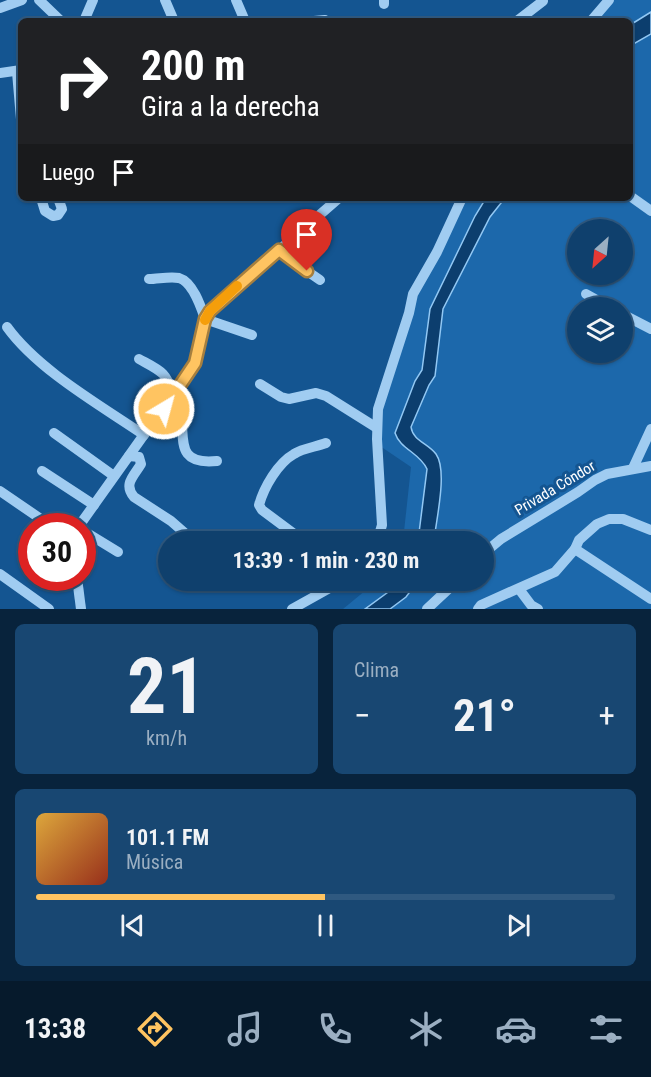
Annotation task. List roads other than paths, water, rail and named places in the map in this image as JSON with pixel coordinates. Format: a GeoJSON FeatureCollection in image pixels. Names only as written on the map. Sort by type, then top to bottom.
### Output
{"type":"FeatureCollection","features":[{"type":"Feature","properties":{"kind":"street"},"geometry":{"type":"LineString","coordinates":[[0,8],[22,0]]}},
{"type":"Feature","properties":{"kind":"street"},"geometry":{"type":"LineString","coordinates":[[39,0],[58,18]]}},
{"type":"Feature","properties":{"kind":"street"},"geometry":{"type":"LineString","coordinates":[[85,18],[93,0]]}},
{"type":"Feature","properties":{"kind":"street"},"geometry":{"type":"LineString","coordinates":[[165,0],[173,18]]}},
{"type":"Feature","properties":{"kind":"street"},"geometry":{"type":"LineString","coordinates":[[236,0],[244,18]]}},
{"type":"Feature","properties":{"kind":"street"},"geometry":{"type":"LineString","coordinates":[[594,18],[609,0]]}},
{"type":"Feature","properties":{"kind":"street"},"geometry":{"type":"LineString","coordinates":[[521,18],[543,1]]}},
{"type":"Feature","properties":{"kind":"street"},"geometry":{"type":"LineString","coordinates":[[0,73],[18,71]]}},
{"type":"Feature","properties":{"kind":"street"},"geometry":{"type":"LineString","coordinates":[[633,198],[651,211]]}},
{"type":"Feature","properties":{"kind":"street"},"geometry":{"type":"LineString","coordinates":[[42,201],[45,211],[53,216],[58,215],[62,209],[59,201]]}},
{"type":"Feature","properties":{"kind":"street"},"geometry":{"type":"LineString","coordinates":[[88,513],[195,363],[205,319],[210,311],[336,201]]}},
{"type":"Feature","properties":{"kind":"street"},"geometry":{"type":"LineString","coordinates":[[380,531],[382,508],[378,409],[413,294],[437,252],[461,201]]}},
{"type":"Feature","properties":{"kind":"street"},"geometry":{"type":"LineString","coordinates":[[279,250],[320,280]]}},
{"type":"Feature","properties":{"kind":"street"},"geometry":{"type":"LineString","coordinates":[[149,279],[177,278],[189,284],[205,319]]}},
{"type":"Feature","properties":{"kind":"street"},"geometry":{"type":"LineString","coordinates":[[586,294],[592,297]]}},
{"type":"Feature","properties":{"kind":"street"},"geometry":{"type":"LineString","coordinates":[[205,319],[252,335]]}},
{"type":"Feature","properties":{"kind":"street"},"geometry":{"type":"LineString","coordinates":[[633,320],[651,329]]}},
{"type":"Feature","properties":{"kind":"street"},"geometry":{"type":"LineString","coordinates":[[7,327],[24,348],[45,367],[144,435]]}},
{"type":"Feature","properties":{"kind":"street"},"geometry":{"type":"LineString","coordinates":[[139,359],[163,374],[178,404],[185,452],[199,461],[217,461]]}},
{"type":"Feature","properties":{"kind":"street"},"geometry":{"type":"LineString","coordinates":[[260,384],[281,397],[289,399],[316,393],[326,396],[377,428]]}},
{"type":"Feature","properties":{"kind":"street"},"geometry":{"type":"LineString","coordinates":[[633,468],[651,429]]}},
{"type":"Feature","properties":{"kind":"street"},"geometry":{"type":"LineString","coordinates":[[54,433],[114,476]]}},
{"type":"Feature","properties":{"kind":"street"},"geometry":{"type":"LineString","coordinates":[[291,531],[262,510],[259,505],[274,475],[283,463],[294,453],[326,443]]}},
{"type":"Feature","properties":{"kind":"street"},"geometry":{"type":"LineString","coordinates":[[129,456],[139,457],[141,464],[131,478],[128,486],[130,492],[182,531]]}},
{"type":"Feature","properties":{"kind":"street","name":"Privada Cóndor"},"geometry":{"type":"LineString","coordinates":[[494,545],[595,480],[607,474],[651,466]]}},
{"type":"Feature","properties":{"kind":"street"},"geometry":{"type":"LineString","coordinates":[[42,471],[94,505]]}},
{"type":"Feature","properties":{"kind":"street"},"geometry":{"type":"LineString","coordinates":[[0,491],[32,513]]}},
{"type":"Feature","properties":{"kind":"street"},"geometry":{"type":"LineString","coordinates":[[478,609],[481,605],[555,572],[575,549],[579,540],[597,524],[609,519],[623,519],[651,530]]}},
{"type":"Feature","properties":{"kind":"street"},"geometry":{"type":"LineString","coordinates":[[96,539],[118,552]]}},
{"type":"Feature","properties":{"kind":"street"},"geometry":{"type":"LineString","coordinates":[[575,549],[651,599]]}},
{"type":"Feature","properties":{"kind":"street"},"geometry":{"type":"LineString","coordinates":[[0,574],[49,609]]}},
{"type":"Feature","properties":{"kind":"street"},"geometry":{"type":"LineString","coordinates":[[519,589],[531,605],[538,609]]}},
{"type":"Feature","properties":{"kind":"street"},"geometry":{"type":"LineString","coordinates":[[79,591],[81,609]]}},
{"type":"Feature","properties":{"kind":"street"},"geometry":{"type":"LineString","coordinates":[[292,609],[324,591]]}},
{"type":"Feature","properties":{"kind":"street"},"geometry":{"type":"LineString","coordinates":[[427,609],[446,591]]}}]}
